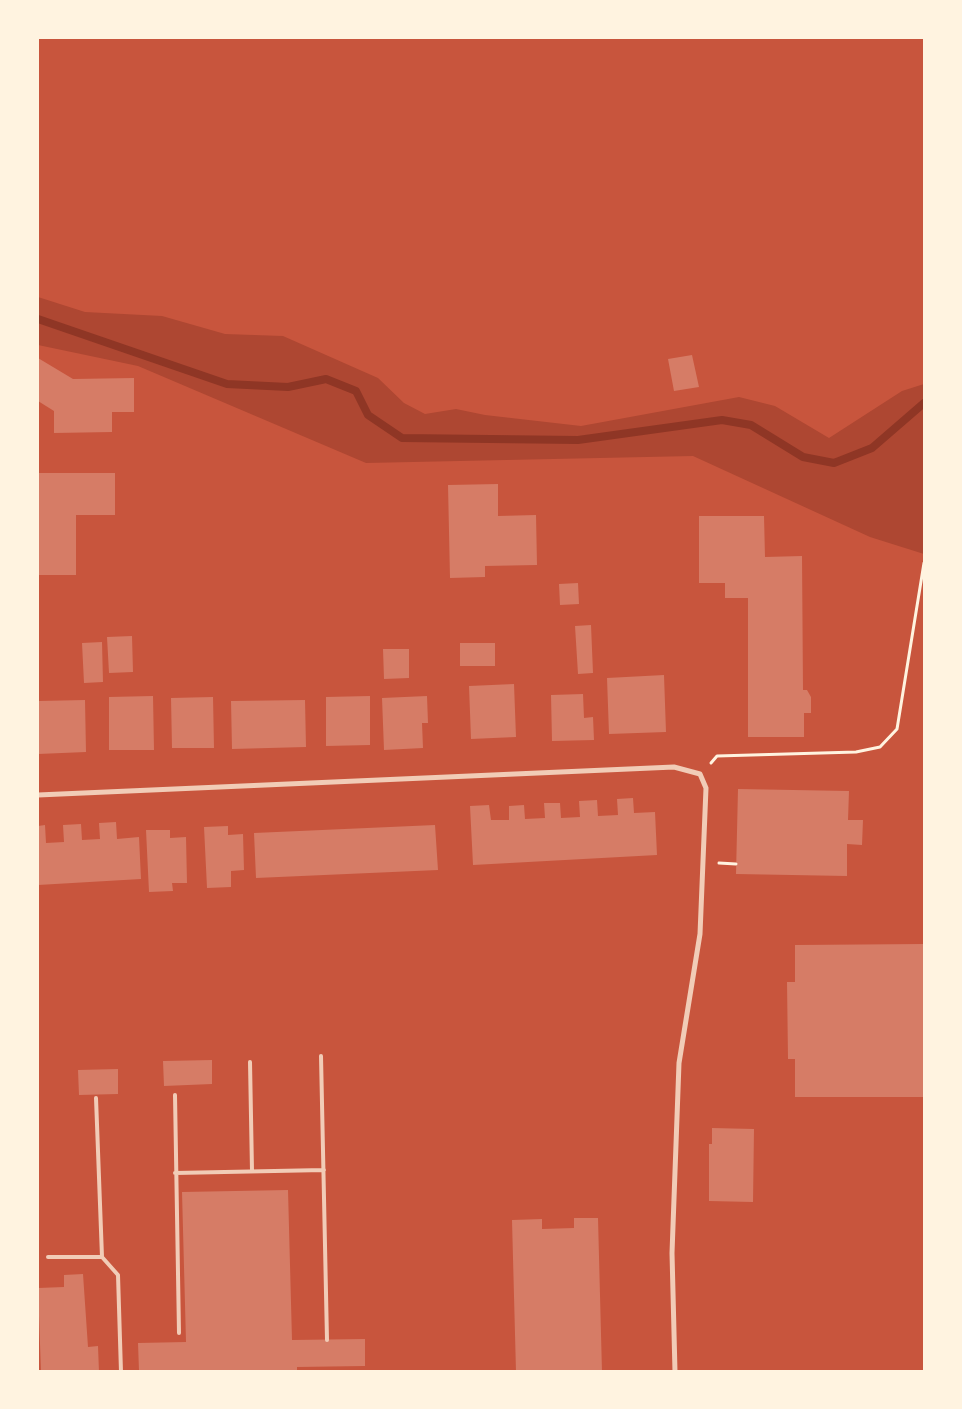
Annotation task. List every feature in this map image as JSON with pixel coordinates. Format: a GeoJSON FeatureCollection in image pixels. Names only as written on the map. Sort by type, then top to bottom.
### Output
{"type":"FeatureCollection","features":[{"type":"Feature","properties":{"kind":"street"},"geometry":{"type":"LineString","coordinates":[[38,795],[674,767],[700,774],[706,788],[700,934],[679,1063],[672,1253],[675,1372]]}},
{"type":"Feature","properties":{"kind":"lane"},"geometry":{"type":"LineString","coordinates":[[321,1056],[328,1340]]}},
{"type":"Feature","properties":{"kind":"lane"},"geometry":{"type":"LineString","coordinates":[[250,1062],[252,1171]]}},
{"type":"Feature","properties":{"kind":"lane"},"geometry":{"type":"LineString","coordinates":[[174,1095],[179,1333]]}},
{"type":"Feature","properties":{"kind":"lane"},"geometry":{"type":"LineString","coordinates":[[96,1098],[102,1257],[118,1275],[121,1372]]}},
{"type":"Feature","properties":{"kind":"lane"},"geometry":{"type":"LineString","coordinates":[[175,1173],[324,1170]]}},
{"type":"Feature","properties":{"kind":"lane"},"geometry":{"type":"LineString","coordinates":[[48,1257],[102,1257]]}},
{"type":"Feature","properties":{"kind":"path"},"geometry":{"type":"LineString","coordinates":[[700,774],[717,756],[856,752],[880,747],[897,729],[924,563]]}},
{"type":"Feature","properties":{"kind":"shaded area"},"geometry":{"type":"Polygon","coordinates":[[[38,297],[85,312],[162,316],[225,334],[283,336],[378,378],[404,403],[425,414],[456,409],[485,415],[581,426],[739,397],[775,406],[829,438],[902,391],[924,384],[924,554],[870,537],[693,456],[366,463],[138,366],[38,345],[38,297]]]}},
{"type":"Feature","properties":{"kind":"building"},"geometry":{"type":"Polygon","coordinates":[[[692,355],[699,387],[674,391],[668,359],[692,355]]]}},
{"type":"Feature","properties":{"kind":"building"},"geometry":{"type":"Polygon","coordinates":[[[38,358],[73,379],[134,378],[134,412],[112,412],[112,432],[54,433],[54,411],[38,401],[38,358]]]}},
{"type":"Feature","properties":{"kind":"building"},"geometry":{"type":"Polygon","coordinates":[[[38,473],[115,473],[115,515],[76,515],[76,575],[38,575],[38,473]]]}},
{"type":"Feature","properties":{"kind":"building"},"geometry":{"type":"Polygon","coordinates":[[[498,484],[498,516],[536,515],[537,565],[485,566],[485,577],[450,578],[448,485],[498,484]]]}},
{"type":"Feature","properties":{"kind":"building"},"geometry":{"type":"Polygon","coordinates":[[[699,516],[764,516],[765,557],[802,556],[803,690],[807,690],[811,697],[811,713],[804,713],[804,737],[748,737],[748,598],[725,598],[725,583],[699,583],[699,516]]]}},
{"type":"Feature","properties":{"kind":"building"},"geometry":{"type":"Polygon","coordinates":[[[578,583],[579,604],[560,605],[559,584],[578,583]]]}},
{"type":"Feature","properties":{"kind":"building"},"geometry":{"type":"Polygon","coordinates":[[[591,625],[593,673],[578,674],[575,626],[591,625]]]}},
{"type":"Feature","properties":{"kind":"building"},"geometry":{"type":"Polygon","coordinates":[[[132,636],[133,672],[109,673],[107,637],[132,636]]]}},
{"type":"Feature","properties":{"kind":"building"},"geometry":{"type":"Polygon","coordinates":[[[102,642],[103,682],[84,683],[82,643],[102,642]]]}},
{"type":"Feature","properties":{"kind":"building"},"geometry":{"type":"Polygon","coordinates":[[[460,643],[495,643],[495,666],[460,666],[460,643]]]}},
{"type":"Feature","properties":{"kind":"building"},"geometry":{"type":"Polygon","coordinates":[[[383,649],[409,649],[409,678],[384,679],[383,649]]]}},
{"type":"Feature","properties":{"kind":"building"},"geometry":{"type":"Polygon","coordinates":[[[664,675],[666,732],[609,734],[607,678],[664,675]]]}},
{"type":"Feature","properties":{"kind":"building"},"geometry":{"type":"Polygon","coordinates":[[[514,684],[516,737],[471,739],[469,686],[514,684]]]}},
{"type":"Feature","properties":{"kind":"building"},"geometry":{"type":"Polygon","coordinates":[[[583,694],[584,718],[593,717],[594,740],[552,741],[551,695],[583,694]]]}},
{"type":"Feature","properties":{"kind":"building"},"geometry":{"type":"Polygon","coordinates":[[[153,696],[154,750],[109,750],[109,697],[153,696]]]}},
{"type":"Feature","properties":{"kind":"building"},"geometry":{"type":"Polygon","coordinates":[[[370,696],[370,745],[326,746],[326,697],[370,696]]]}},
{"type":"Feature","properties":{"kind":"building"},"geometry":{"type":"Polygon","coordinates":[[[427,696],[428,723],[422,723],[423,748],[384,750],[382,698],[427,696]]]}},
{"type":"Feature","properties":{"kind":"building"},"geometry":{"type":"Polygon","coordinates":[[[213,697],[214,748],[172,748],[171,698],[213,697]]]}},
{"type":"Feature","properties":{"kind":"building"},"geometry":{"type":"Polygon","coordinates":[[[85,700],[86,752],[38,754],[38,701],[85,700]]]}},
{"type":"Feature","properties":{"kind":"building"},"geometry":{"type":"Polygon","coordinates":[[[305,700],[306,747],[232,749],[231,701],[305,700]]]}},
{"type":"Feature","properties":{"kind":"building"},"geometry":{"type":"Polygon","coordinates":[[[738,789],[849,791],[848,820],[863,820],[862,845],[847,844],[847,876],[736,874],[738,789]]]}},
{"type":"Feature","properties":{"kind":"building"},"geometry":{"type":"Polygon","coordinates":[[[633,798],[634,813],[655,812],[657,855],[473,865],[470,806],[489,805],[491,820],[509,820],[509,806],[524,805],[525,819],[545,818],[544,803],[560,803],[561,818],[580,817],[579,801],[597,800],[598,816],[618,815],[617,799],[633,798]]]}},
{"type":"Feature","properties":{"kind":"building"},"geometry":{"type":"Polygon","coordinates":[[[116,822],[117,839],[139,837],[141,879],[38,885],[38,826],[45,825],[46,843],[64,842],[63,825],[81,824],[82,840],[100,839],[99,823],[116,822]]]}},
{"type":"Feature","properties":{"kind":"building"},"geometry":{"type":"Polygon","coordinates":[[[435,825],[438,870],[256,878],[254,833],[435,825]]]}},
{"type":"Feature","properties":{"kind":"building"},"geometry":{"type":"Polygon","coordinates":[[[228,826],[228,835],[243,834],[244,870],[231,871],[231,887],[207,888],[204,827],[228,826]]]}},
{"type":"Feature","properties":{"kind":"building"},"geometry":{"type":"Polygon","coordinates":[[[146,830],[170,830],[170,838],[186,837],[187,883],[172,883],[173,891],[149,892],[146,830]]]}},
{"type":"Feature","properties":{"kind":"building"},"geometry":{"type":"Polygon","coordinates":[[[924,944],[924,1097],[795,1097],[795,1059],[788,1059],[787,982],[795,982],[795,945],[924,944]]]}},
{"type":"Feature","properties":{"kind":"building"},"geometry":{"type":"Polygon","coordinates":[[[212,1060],[212,1084],[164,1086],[163,1061],[212,1060]]]}},
{"type":"Feature","properties":{"kind":"building"},"geometry":{"type":"Polygon","coordinates":[[[118,1069],[118,1094],[79,1095],[78,1070],[118,1069]]]}},
{"type":"Feature","properties":{"kind":"building"},"geometry":{"type":"Polygon","coordinates":[[[712,1128],[754,1129],[753,1202],[709,1201],[709,1144],[712,1144],[712,1128]]]}},
{"type":"Feature","properties":{"kind":"building"},"geometry":{"type":"Polygon","coordinates":[[[288,1190],[292,1340],[365,1339],[365,1366],[297,1367],[297,1372],[139,1371],[138,1343],[186,1342],[182,1192],[288,1190]]]}},
{"type":"Feature","properties":{"kind":"building"},"geometry":{"type":"Polygon","coordinates":[[[574,1218],[598,1218],[602,1372],[516,1372],[512,1220],[542,1219],[542,1229],[574,1228],[574,1218]]]}},
{"type":"Feature","properties":{"kind":"building"},"geometry":{"type":"Polygon","coordinates":[[[83,1274],[88,1347],[98,1346],[99,1372],[41,1372],[38,1288],[64,1287],[64,1275],[83,1274]]]}},
{"type":"Feature","properties":{"kind":"waterway"},"geometry":{"type":"LineString","coordinates":[[38,319],[227,384],[288,387],[326,379],[356,391],[368,415],[402,438],[578,440],[722,420],[751,425],[803,457],[834,463],[872,448],[924,403]]}}]}
